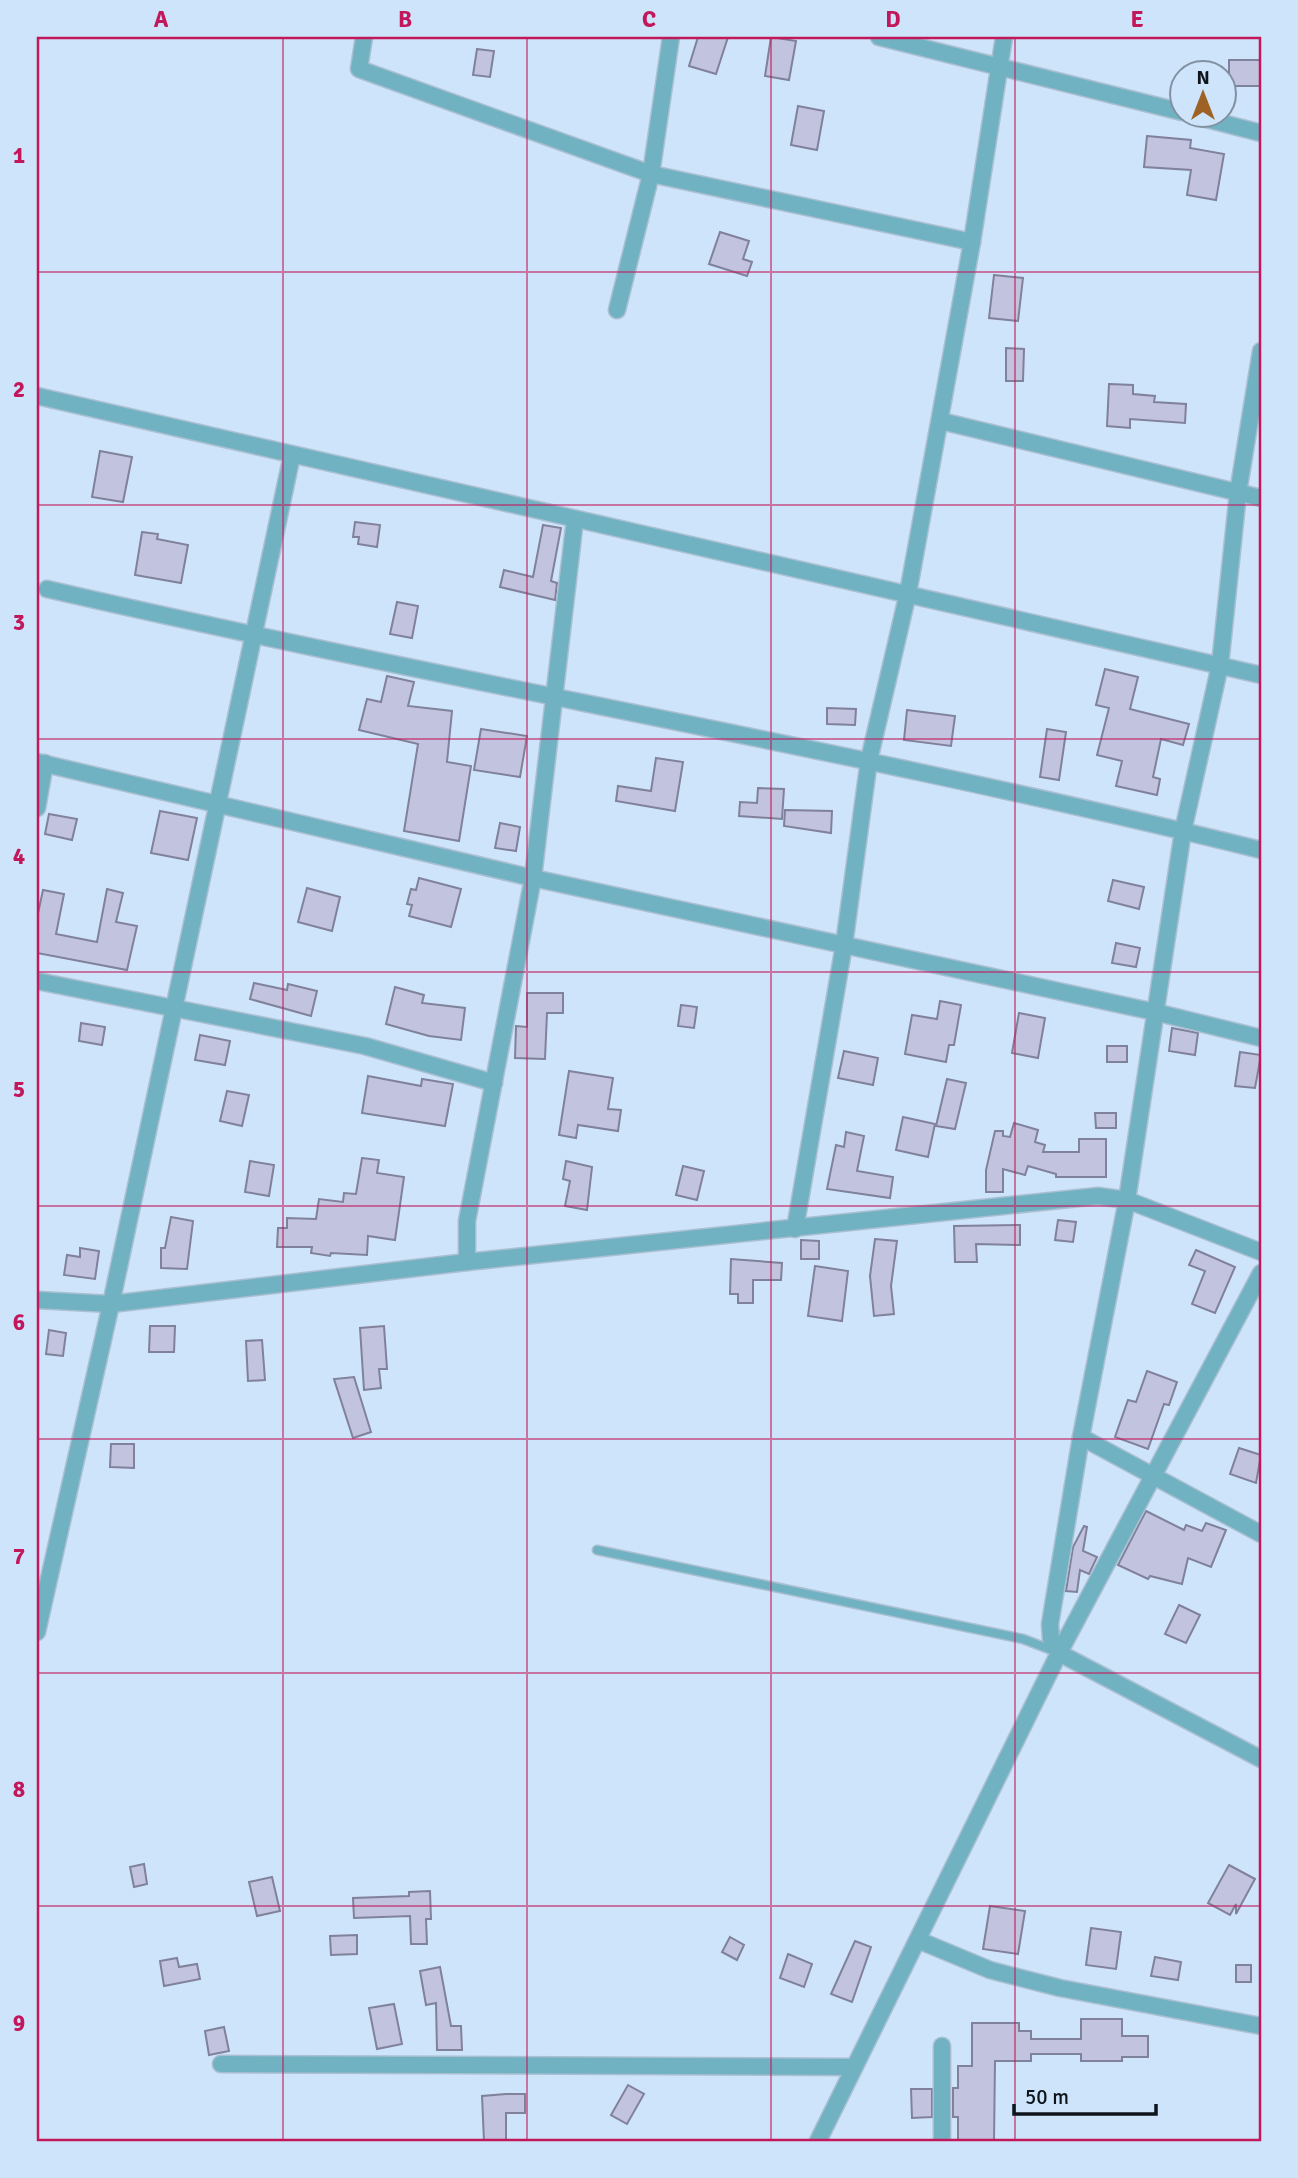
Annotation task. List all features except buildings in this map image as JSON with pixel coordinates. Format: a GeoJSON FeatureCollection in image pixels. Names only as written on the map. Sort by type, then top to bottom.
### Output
{"type":"FeatureCollection","features":[{"type":"Feature","properties":{"kind":"street"},"geometry":{"type":"LineString","coordinates":[[364,37],[359,69],[651,174],[972,242]]}},
{"type":"Feature","properties":{"kind":"street"},"geometry":{"type":"LineString","coordinates":[[617,310],[651,174],[671,37]]}},
{"type":"Feature","properties":{"kind":"street"},"geometry":{"type":"LineString","coordinates":[[879,37],[1168,108]]}},
{"type":"Feature","properties":{"kind":"street"},"geometry":{"type":"LineString","coordinates":[[795,1229],[844,945],[869,760],[908,593],[941,421],[1004,37]]}},
{"type":"Feature","properties":{"kind":"street"},"geometry":{"type":"LineString","coordinates":[[1238,127],[1261,133]]}},
{"type":"Feature","properties":{"kind":"street"},"geometry":{"type":"LineString","coordinates":[[1261,351],[1238,493],[1220,665],[1183,831],[1127,1200],[1050,1624],[1051,1639],[1059,1653],[1261,1759]]}},
{"type":"Feature","properties":{"kind":"street"},"geometry":{"type":"LineString","coordinates":[[37,396],[1261,675]]}},
{"type":"Feature","properties":{"kind":"street"},"geometry":{"type":"LineString","coordinates":[[941,421],[1261,498]]}},
{"type":"Feature","properties":{"kind":"street"},"geometry":{"type":"LineString","coordinates":[[37,1632],[111,1304],[292,455]]}},
{"type":"Feature","properties":{"kind":"street"},"geometry":{"type":"LineString","coordinates":[[467,1262],[467,1221],[533,878],[575,519]]}},
{"type":"Feature","properties":{"kind":"street"},"geometry":{"type":"LineString","coordinates":[[47,589],[254,637],[869,760],[1261,850]]}},
{"type":"Feature","properties":{"kind":"street"},"geometry":{"type":"LineString","coordinates":[[37,808],[41,763],[533,878],[1154,1012],[1261,1038]]}},
{"type":"Feature","properties":{"kind":"street"},"geometry":{"type":"LineString","coordinates":[[37,981],[365,1046],[494,1083]]}},
{"type":"Feature","properties":{"kind":"street"},"geometry":{"type":"LineString","coordinates":[[37,1300],[111,1304],[467,1262],[1098,1196],[1127,1200],[1261,1252]]}},
{"type":"Feature","properties":{"kind":"street"},"geometry":{"type":"LineString","coordinates":[[818,2141],[852,2067],[918,1940],[1059,1653],[1261,1273]]}},
{"type":"Feature","properties":{"kind":"street"},"geometry":{"type":"LineString","coordinates":[[1082,1437],[1261,1534]]}},
{"type":"Feature","properties":{"kind":"street"},"geometry":{"type":"LineString","coordinates":[[918,1940],[990,1970],[1060,1988],[1261,2026]]}},
{"type":"Feature","properties":{"kind":"street"},"geometry":{"type":"LineString","coordinates":[[942,2046],[942,2141]]}},
{"type":"Feature","properties":{"kind":"street"},"geometry":{"type":"LineString","coordinates":[[221,2064],[852,2067]]}},
{"type":"Feature","properties":{"kind":"lane"},"geometry":{"type":"LineString","coordinates":[[597,1550],[1023,1639],[1059,1653]]}}]}
